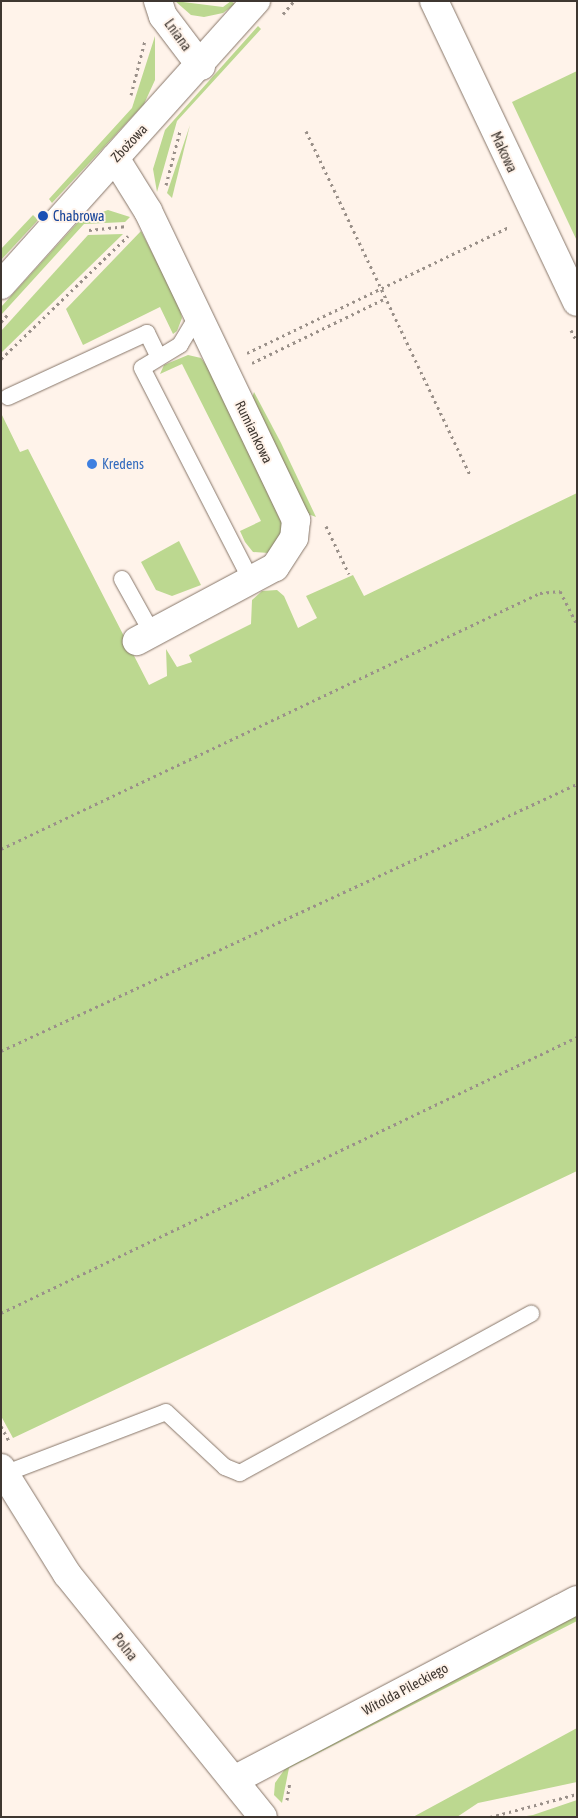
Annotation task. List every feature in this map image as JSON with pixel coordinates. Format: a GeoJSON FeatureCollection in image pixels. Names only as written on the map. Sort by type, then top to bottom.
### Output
{"type":"FeatureCollection","features":[{"type":"Feature","properties":{"kind":"street","name":"Lniana"},"geometry":{"type":"LineString","coordinates":[[158,1],[164,16],[201,66]]}},
{"type":"Feature","properties":{"kind":"street","name":"Zbożowa"},"geometry":{"type":"LineString","coordinates":[[1,286],[115,158],[201,66],[256,1]]}},
{"type":"Feature","properties":{"kind":"street","name":"Makowa"},"geometry":{"type":"LineString","coordinates":[[434,1],[577,302]]}},
{"type":"Feature","properties":{"kind":"street","name":"Rumiankowa"},"geometry":{"type":"LineString","coordinates":[[115,158],[148,212],[198,315],[233,366],[296,520],[287,554],[252,582],[145,637]]}},
{"type":"Feature","properties":{"kind":"street","name":"Polna"},"geometry":{"type":"LineString","coordinates":[[3,1471],[68,1574],[263,1817]]}},
{"type":"Feature","properties":{"kind":"street","name":"Witolda Pileckiego"},"geometry":{"type":"LineString","coordinates":[[234,1780],[577,1600]]}},
{"type":"Feature","properties":{"kind":"lane"},"geometry":{"type":"LineString","coordinates":[[198,315],[180,345],[158,356],[142,368],[146,383],[252,582]]}},
{"type":"Feature","properties":{"kind":"lane"},"geometry":{"type":"LineString","coordinates":[[8,397],[147,333],[158,356]]}},
{"type":"Feature","properties":{"kind":"lane"},"geometry":{"type":"LineString","coordinates":[[122,579],[145,637]]}},
{"type":"Feature","properties":{"kind":"lane"},"geometry":{"type":"LineString","coordinates":[[3,1471],[166,1412],[225,1467],[240,1473],[530,1314]]}},
{"type":"Feature","properties":{"kind":"path"},"geometry":{"type":"LineString","coordinates":[[128,105],[147,32],[142,15],[158,1]]}},
{"type":"Feature","properties":{"kind":"path"},"geometry":{"type":"LineString","coordinates":[[306,131],[380,290],[471,477]]}},
{"type":"Feature","properties":{"kind":"path"},"geometry":{"type":"LineString","coordinates":[[233,366],[380,290],[519,222]]}},
{"type":"Feature","properties":{"kind":"path"},"geometry":{"type":"LineString","coordinates":[[1,359],[130,232]]}},
{"type":"Feature","properties":{"kind":"path"},"geometry":{"type":"LineString","coordinates":[[233,366],[384,298]]}},
{"type":"Feature","properties":{"kind":"path"},"geometry":{"type":"LineString","coordinates":[[1,849],[550,589],[564,596],[577,625]]}},
{"type":"Feature","properties":{"kind":"path"},"geometry":{"type":"LineString","coordinates":[[1,1051],[577,784]]}},
{"type":"Feature","properties":{"kind":"path"},"geometry":{"type":"LineString","coordinates":[[1,1313],[577,1038]]}},
{"type":"Feature","properties":{"kind":"path"},"geometry":{"type":"LineString","coordinates":[[490,1817],[577,1794]]}},
{"type":"Feature","properties":{"kind":"green space"},"geometry":{"type":"Polygon","coordinates":[[[175,1],[223,7],[231,1],[235,4],[223,13],[204,17],[191,15],[175,1]]]}},
{"type":"Feature","properties":{"kind":"green space"},"geometry":{"type":"Polygon","coordinates":[[[258,26],[261,29],[177,121],[157,192],[153,169],[165,130],[258,26]]]}},
{"type":"Feature","properties":{"kind":"green space"},"geometry":{"type":"Polygon","coordinates":[[[155,36],[155,80],[144,104],[52,203],[49,199],[132,108],[155,36]]]}},
{"type":"Feature","properties":{"kind":"green space"},"geometry":{"type":"Polygon","coordinates":[[[577,71],[577,241],[512,102],[577,71]]]}},
{"type":"Feature","properties":{"kind":"green space"},"geometry":{"type":"Polygon","coordinates":[[[190,125],[172,198],[167,193],[190,125]]]}},
{"type":"Feature","properties":{"kind":"green space"},"geometry":{"type":"Polygon","coordinates":[[[108,210],[130,217],[125,222],[84,224],[1,315],[1,307],[80,220],[108,210]]]}},
{"type":"Feature","properties":{"kind":"green space"},"geometry":{"type":"Polygon","coordinates":[[[33,215],[38,220],[1,260],[1,249],[33,215]]]}},
{"type":"Feature","properties":{"kind":"green space"},"geometry":{"type":"Polygon","coordinates":[[[141,231],[179,305],[182,318],[177,331],[173,334],[160,307],[83,345],[66,309],[141,231]]]}},
{"type":"Feature","properties":{"kind":"green space"},"geometry":{"type":"Polygon","coordinates":[[[123,234],[1,353],[1,331],[88,235],[123,234]]]}},
{"type":"Feature","properties":{"kind":"green space"},"geometry":{"type":"Polygon","coordinates":[[[188,355],[201,358],[210,370],[285,530],[269,553],[253,552],[245,542],[240,531],[261,521],[182,364],[160,374],[164,365],[188,355]]]}},
{"type":"Feature","properties":{"kind":"green space"},"geometry":{"type":"Polygon","coordinates":[[[254,392],[281,443],[316,517],[308,514],[252,398],[254,392]]]}},
{"type":"Feature","properties":{"kind":"green space"},"geometry":{"type":"Polygon","coordinates":[[[1,413],[20,452],[28,449],[149,685],[167,676],[166,649],[177,667],[192,662],[189,655],[251,624],[252,600],[262,591],[277,590],[284,596],[298,628],[317,618],[306,596],[353,575],[364,596],[577,493],[577,1171],[13,1438],[1,1416],[1,413]]]}},
{"type":"Feature","properties":{"kind":"green space"},"geometry":{"type":"Polygon","coordinates":[[[179,541],[201,585],[172,596],[156,590],[141,562],[179,541]]]}},
{"type":"Feature","properties":{"kind":"green space"},"geometry":{"type":"Polygon","coordinates":[[[577,1615],[577,1621],[289,1768],[282,1803],[274,1795],[275,1783],[287,1766],[577,1615]]]}},
{"type":"Feature","properties":{"kind":"green space"},"geometry":{"type":"Polygon","coordinates":[[[577,1728],[577,1782],[478,1803],[457,1817],[413,1817],[577,1728]]]}},
{"type":"Feature","properties":{"kind":"green space"},"geometry":{"type":"Polygon","coordinates":[[[577,1800],[577,1817],[520,1817],[533,1815],[577,1800]]]}},
{"type":"Feature","properties":{"kind":"place","name":"Chabrowa"},"geometry":{"type":"Point","coordinates":[43,216]}},
{"type":"Feature","properties":{"kind":"place","name":"Kredens"},"geometry":{"type":"Point","coordinates":[92,464]}}]}
